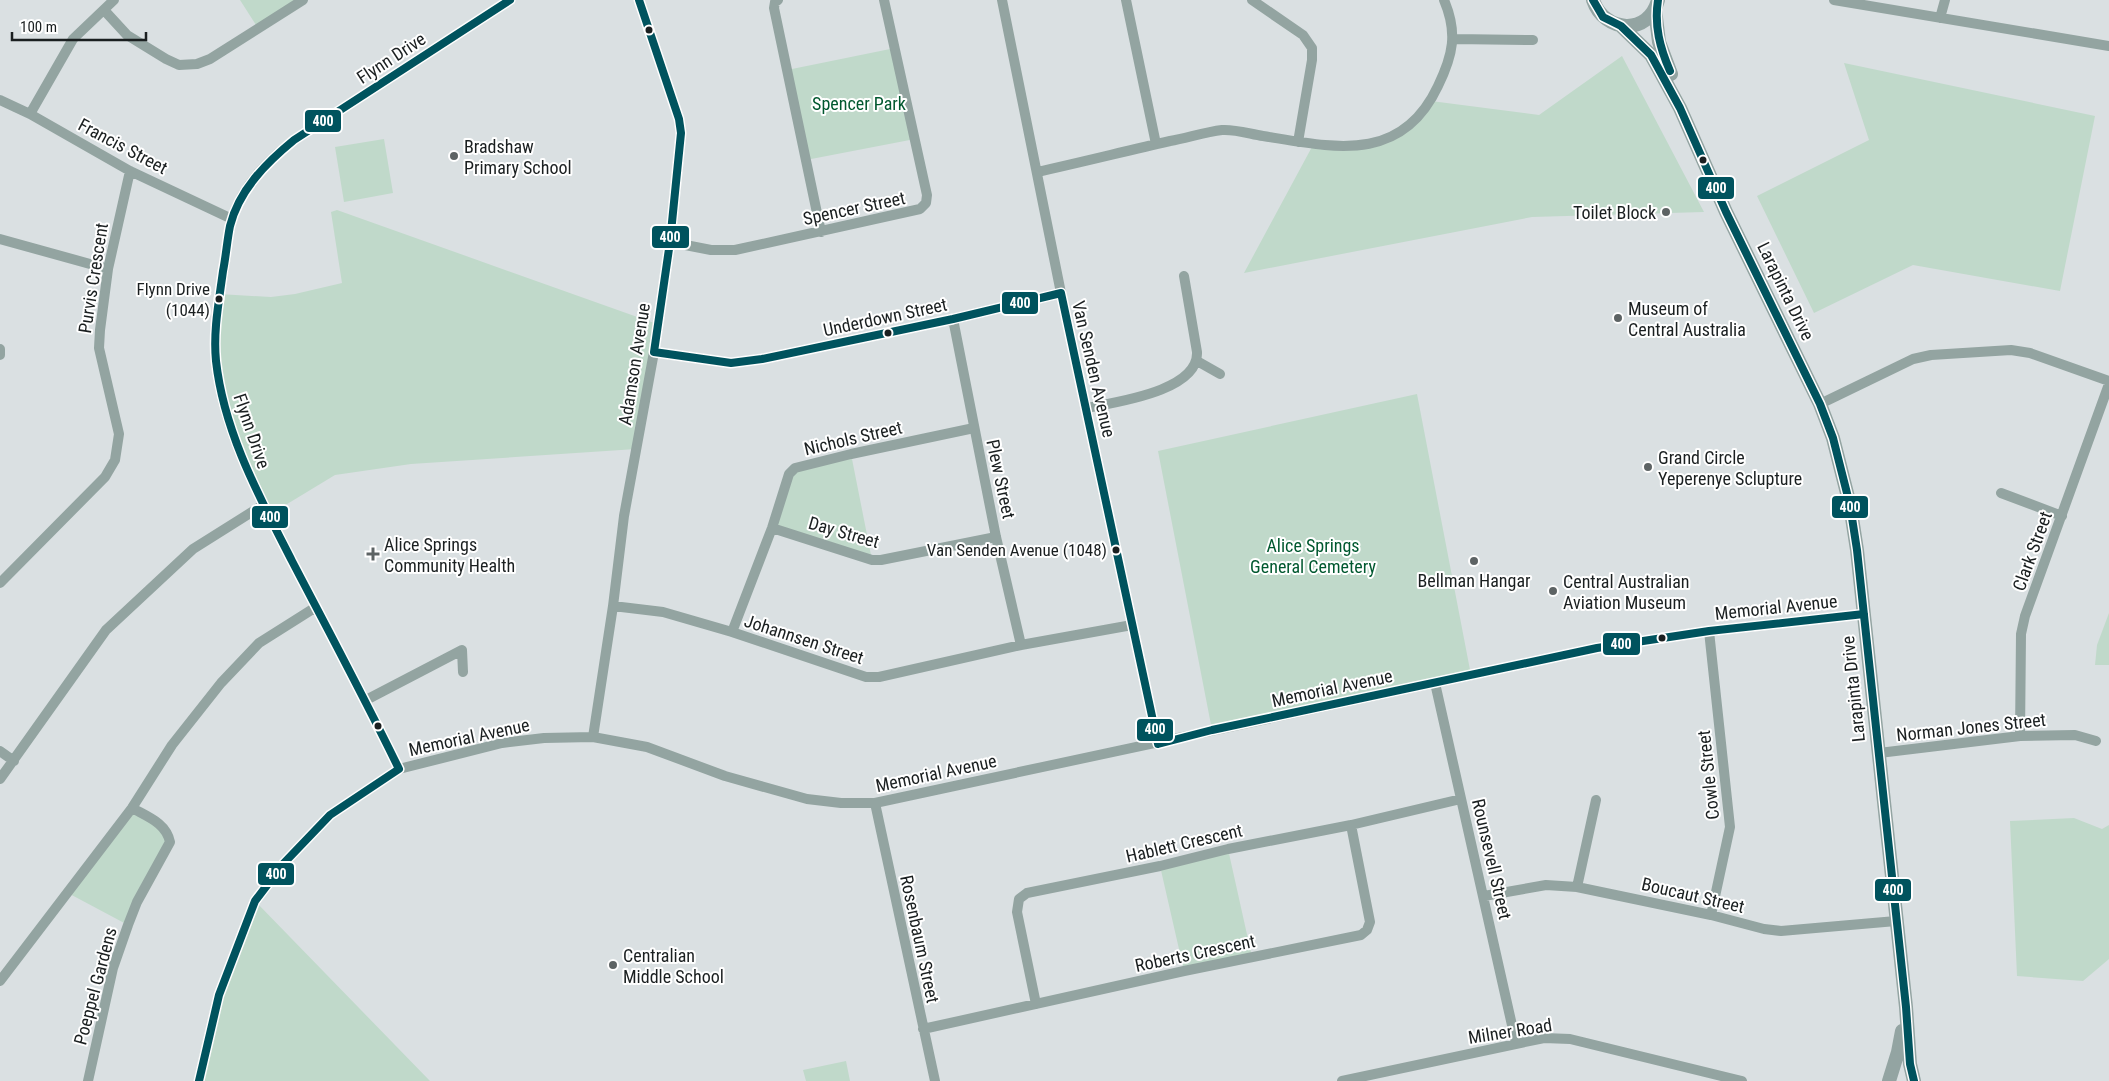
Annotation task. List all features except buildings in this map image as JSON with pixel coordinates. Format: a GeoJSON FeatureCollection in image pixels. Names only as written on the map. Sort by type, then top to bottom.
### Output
{"type":"FeatureCollection","features":[{"type":"Feature","properties":{"kind":"main road","name":"Larapinta Drive"},"geometry":{"type":"LineString","coordinates":[[1592,0],[1603,17],[1621,26],[1641,44],[1656,62],[1680,108],[1726,212],[1820,404],[1833,438],[1850,505],[1864,614],[1910,1064],[1914,1081]]}},
{"type":"Feature","properties":{"kind":"main road","name":"Larapinta Drive"},"geometry":{"type":"LineString","coordinates":[[1657,5],[1657,30],[1662,51],[1726,212]]}},
{"type":"Feature","properties":{"kind":"main road"},"geometry":{"type":"LineString","coordinates":[[1621,26],[1640,23],[1657,5]]}},
{"type":"Feature","properties":{"kind":"main road","name":"Larapinta Drive"},"geometry":{"type":"LineString","coordinates":[[1889,1081],[1902,1034],[1904,1016],[1902,978]]}},
{"type":"Feature","properties":{"kind":"street"},"geometry":{"type":"LineString","coordinates":[[30,114],[72,39],[114,0]]}},
{"type":"Feature","properties":{"kind":"street"},"geometry":{"type":"LineString","coordinates":[[104,10],[127,35],[179,65],[197,64],[210,60],[303,0]]}},
{"type":"Feature","properties":{"kind":"street","name":"Flynn Drive"},"geometry":{"type":"LineString","coordinates":[[399,769],[366,700],[264,505],[231,431],[221,393],[216,360],[215,330],[232,219],[251,180],[270,159],[294,140],[510,0]]}},
{"type":"Feature","properties":{"kind":"street","name":"Adamson Avenue"},"geometry":{"type":"LineString","coordinates":[[593,736],[613,606],[624,516],[654,352],[670,242],[681,133],[679,119],[639,0]]}},
{"type":"Feature","properties":{"kind":"street"},"geometry":{"type":"LineString","coordinates":[[778,0],[775,2],[774,8],[821,232]]}},
{"type":"Feature","properties":{"kind":"street","name":"Spencer Street"},"geometry":{"type":"LineString","coordinates":[[670,242],[711,250],[735,250],[910,213],[920,209],[926,203],[915,139],[884,0]]}},
{"type":"Feature","properties":{"kind":"street","name":"Van Senden Avenue"},"geometry":{"type":"LineString","coordinates":[[1002,0],[1061,293],[1158,744]]}},
{"type":"Feature","properties":{"kind":"street"},"geometry":{"type":"LineString","coordinates":[[1126,0],[1156,144]]}},
{"type":"Feature","properties":{"kind":"street"},"geometry":{"type":"LineString","coordinates":[[1252,0],[1303,35],[1312,48],[1312,60],[1298,142]]}},
{"type":"Feature","properties":{"kind":"street"},"geometry":{"type":"LineString","coordinates":[[1037,172],[1223,130],[1342,147],[1365,146],[1404,129],[1420,116],[1431,101],[1447,67],[1454,39],[1450,15],[1444,0]]}},
{"type":"Feature","properties":{"kind":"street"},"geometry":{"type":"LineString","coordinates":[[1834,0],[2109,46]]}},
{"type":"Feature","properties":{"kind":"street"},"geometry":{"type":"LineString","coordinates":[[1940,18],[1945,0]]}},
{"type":"Feature","properties":{"kind":"street"},"geometry":{"type":"LineString","coordinates":[[1454,39],[1533,40]]}},
{"type":"Feature","properties":{"kind":"street","name":"Francis Street"},"geometry":{"type":"LineString","coordinates":[[0,100],[30,114],[130,171],[232,219]]}},
{"type":"Feature","properties":{"kind":"street","name":"Purvis Crescent"},"geometry":{"type":"LineString","coordinates":[[0,583],[105,477],[116,460],[119,434],[99,348],[108,269],[130,171]]}},
{"type":"Feature","properties":{"kind":"street"},"geometry":{"type":"LineString","coordinates":[[0,239],[108,269]]}},
{"type":"Feature","properties":{"kind":"street"},"geometry":{"type":"LineString","coordinates":[[1087,408],[1147,395],[1176,382],[1191,371],[1197,362],[1184,276]]}},
{"type":"Feature","properties":{"kind":"street","name":"Underdown Street"},"geometry":{"type":"LineString","coordinates":[[654,352],[731,363],[762,359],[953,319],[1061,293]]}},
{"type":"Feature","properties":{"kind":"street","name":"Plew Street"},"geometry":{"type":"LineString","coordinates":[[953,319],[996,537],[1021,645]]}},
{"type":"Feature","properties":{"kind":"street"},"geometry":{"type":"LineString","coordinates":[[0,348],[0,354]]}},
{"type":"Feature","properties":{"kind":"street"},"geometry":{"type":"LineString","coordinates":[[1820,404],[1913,359],[2011,350],[2030,353],[2109,383]]}},
{"type":"Feature","properties":{"kind":"street"},"geometry":{"type":"LineString","coordinates":[[1197,362],[1220,374]]}},
{"type":"Feature","properties":{"kind":"street","name":"Clark Street"},"geometry":{"type":"LineString","coordinates":[[2020,736],[2021,634],[2025,616],[2109,383]]}},
{"type":"Feature","properties":{"kind":"street","name":"Nichols Street"},"geometry":{"type":"LineString","coordinates":[[732,632],[772,528],[789,474],[795,468],[974,428]]}},
{"type":"Feature","properties":{"kind":"street"},"geometry":{"type":"LineString","coordinates":[[2001,493],[2062,516]]}},
{"type":"Feature","properties":{"kind":"street"},"geometry":{"type":"LineString","coordinates":[[0,780],[106,630],[192,549],[264,505]]}},
{"type":"Feature","properties":{"kind":"street","name":"Day Street"},"geometry":{"type":"LineString","coordinates":[[772,528],[872,560],[882,560],[996,537]]}},
{"type":"Feature","properties":{"kind":"street","name":"Johannsen Street"},"geometry":{"type":"LineString","coordinates":[[613,606],[663,612],[732,632],[866,677],[878,677],[1021,645],[1132,625]]}},
{"type":"Feature","properties":{"kind":"street"},"geometry":{"type":"LineString","coordinates":[[0,981],[132,808],[172,745],[221,683],[259,643],[316,607]]}},
{"type":"Feature","properties":{"kind":"street","name":"Memorial Avenue"},"geometry":{"type":"LineString","coordinates":[[199,1081],[219,995],[255,901],[284,862],[330,815],[399,769],[502,743],[544,738],[593,736],[646,747],[725,776],[807,799],[874,804],[1597,648],[1709,631],[1864,614]]}},
{"type":"Feature","properties":{"kind":"street","name":"Cowle Street"},"geometry":{"type":"LineString","coordinates":[[1709,631],[1730,827],[1711,915]]}},
{"type":"Feature","properties":{"kind":"street"},"geometry":{"type":"LineString","coordinates":[[366,700],[462,650],[463,672]]}},
{"type":"Feature","properties":{"kind":"street","name":"Rounsevell Street"},"geometry":{"type":"LineString","coordinates":[[1435,683],[1516,1043]]}},
{"type":"Feature","properties":{"kind":"street","name":"Norman Jones Street"},"geometry":{"type":"LineString","coordinates":[[1879,753],[2020,736],[2075,735],[2096,741]]}},
{"type":"Feature","properties":{"kind":"street"},"geometry":{"type":"LineString","coordinates":[[0,751],[14,761]]}},
{"type":"Feature","properties":{"kind":"street","name":"Hablett Crescent"},"geometry":{"type":"LineString","coordinates":[[1036,1004],[1017,912],[1019,899],[1027,893],[1160,866],[1228,849],[1351,825],[1461,799]]}},
{"type":"Feature","properties":{"kind":"street"},"geometry":{"type":"LineString","coordinates":[[1577,887],[1596,800]]}},
{"type":"Feature","properties":{"kind":"street","name":"Rosenbaum Street"},"geometry":{"type":"LineString","coordinates":[[874,804],[935,1081]]}},
{"type":"Feature","properties":{"kind":"street","name":"Poeppel Gardens"},"geometry":{"type":"LineString","coordinates":[[88,1081],[113,968],[128,925],[144,888],[170,842],[168,831],[157,822],[132,808]]}},
{"type":"Feature","properties":{"kind":"street","name":"Roberts Crescent"},"geometry":{"type":"LineString","coordinates":[[923,1029],[1361,935],[1367,930],[1370,922],[1351,825]]}},
{"type":"Feature","properties":{"kind":"street","name":"Boucaut Street"},"geometry":{"type":"LineString","coordinates":[[1484,896],[1546,885],[1577,887],[1764,928],[1781,930],[1896,921]]}},
{"type":"Feature","properties":{"kind":"street","name":"Milner Road"},"geometry":{"type":"LineString","coordinates":[[1342,1081],[1544,1038],[1570,1039],[1742,1081]]}},
{"type":"Feature","properties":{"kind":"green space"},"geometry":{"type":"Polygon","coordinates":[[[240,0],[303,0],[258,28],[240,0]]]}},
{"type":"Feature","properties":{"kind":"green space","name":"Spencer Park"},"geometry":{"type":"Polygon","coordinates":[[[895,48],[915,139],[806,160],[787,70],[895,48]]]}},
{"type":"Feature","properties":{"kind":"green space"},"geometry":{"type":"Polygon","coordinates":[[[1622,56],[1704,212],[1532,217],[1244,273],[1313,145],[1384,139],[1431,101],[1539,115],[1622,56]]]}},
{"type":"Feature","properties":{"kind":"green space"},"geometry":{"type":"Polygon","coordinates":[[[1844,63],[2095,116],[2060,291],[1913,265],[1814,313],[1757,196],[1869,140],[1844,63]]]}},
{"type":"Feature","properties":{"kind":"green space"},"geometry":{"type":"Polygon","coordinates":[[[384,139],[393,193],[344,202],[335,147],[384,139]]]}},
{"type":"Feature","properties":{"kind":"green space"},"geometry":{"type":"Polygon","coordinates":[[[337,210],[657,324],[636,449],[411,464],[335,475],[269,515],[242,461],[216,360],[219,294],[271,297],[295,294],[342,283],[331,212],[337,210]]]}},
{"type":"Feature","properties":{"kind":"green space","name":"Alice Springs General Cemetery"},"geometry":{"type":"Polygon","coordinates":[[[1417,394],[1471,675],[1212,730],[1158,451],[1417,394]]]}},
{"type":"Feature","properties":{"kind":"green space"},"geometry":{"type":"Polygon","coordinates":[[[851,454],[872,560],[772,528],[789,474],[851,454]]]}},
{"type":"Feature","properties":{"kind":"green space"},"geometry":{"type":"Polygon","coordinates":[[[2109,613],[2109,665],[2095,665],[2097,645],[2109,613]]]}},
{"type":"Feature","properties":{"kind":"green space"},"geometry":{"type":"Polygon","coordinates":[[[132,808],[157,823],[170,842],[128,925],[66,892],[132,808]]]}},
{"type":"Feature","properties":{"kind":"green space"},"geometry":{"type":"Polygon","coordinates":[[[2074,818],[2102,829],[2109,825],[2109,959],[2083,981],[2017,976],[2010,821],[2074,818]]]}},
{"type":"Feature","properties":{"kind":"green space"},"geometry":{"type":"Polygon","coordinates":[[[1228,849],[1252,957],[1184,971],[1160,866],[1228,849]]]}},
{"type":"Feature","properties":{"kind":"green space"},"geometry":{"type":"Polygon","coordinates":[[[255,901],[430,1081],[199,1081],[219,995],[255,901]]]}},
{"type":"Feature","properties":{"kind":"green space"},"geometry":{"type":"Polygon","coordinates":[[[846,1061],[850,1081],[806,1081],[803,1070],[846,1061]]]}},
{"type":"Feature","properties":{"kind":"transit line","name":"400"},"geometry":{"type":"LineString","coordinates":[[199,1081],[219,995],[255,901],[284,863],[330,815],[399,769],[256,489],[235,439],[227,414],[220,388],[215,338],[230,226],[240,201],[255,178],[273,158],[294,140],[510,0]]}},
{"type":"Feature","properties":{"kind":"transit line","name":"400"},"geometry":{"type":"LineString","coordinates":[[639,0],[679,119],[681,133],[670,242],[654,352],[731,363],[762,359],[953,319],[1061,293],[1158,744],[1212,730],[1597,648],[1709,631],[1864,614]]}},
{"type":"Feature","properties":{"kind":"transit line","name":"400"},"geometry":{"type":"LineString","coordinates":[[1593,0],[1603,17],[1621,26],[1651,55],[1680,108],[1726,212],[1820,404],[1833,438],[1850,505],[1857,550],[1906,1007],[1910,1064],[1914,1081]]}},
{"type":"Feature","properties":{"kind":"transit line","name":"400"},"geometry":{"type":"LineString","coordinates":[[1658,0],[1657,19],[1659,37],[1670,71]]}},
{"type":"Feature","properties":{"kind":"place","name":"Bradshaw Primary School"},"geometry":{"type":"Point","coordinates":[454,156]}},
{"type":"Feature","properties":{"kind":"place","name":"Toilet Block"},"geometry":{"type":"Point","coordinates":[1666,212]}},
{"type":"Feature","properties":{"kind":"place","name":"Flynn Drive (1044)"},"geometry":{"type":"Point","coordinates":[219,299]}},
{"type":"Feature","properties":{"kind":"place","name":"Museum of Central Australia"},"geometry":{"type":"Point","coordinates":[1618,318]}},
{"type":"Feature","properties":{"kind":"place","name":"Grand Circle Yeperenye Sclupture"},"geometry":{"type":"Point","coordinates":[1648,467]}},
{"type":"Feature","properties":{"kind":"place","name":"Van Senden Avenue (1048)"},"geometry":{"type":"Point","coordinates":[1116,550]}},
{"type":"Feature","properties":{"kind":"place","name":"Alice Springs Community Health"},"geometry":{"type":"Point","coordinates":[373,554]}},
{"type":"Feature","properties":{"kind":"place","name":"Bellman Hangar"},"geometry":{"type":"Point","coordinates":[1474,561]}},
{"type":"Feature","properties":{"kind":"place","name":"Central Australian Aviation Museum"},"geometry":{"type":"Point","coordinates":[1553,591]}},
{"type":"Feature","properties":{"kind":"place","name":"Centralian Middle School"},"geometry":{"type":"Point","coordinates":[613,965]}}]}
